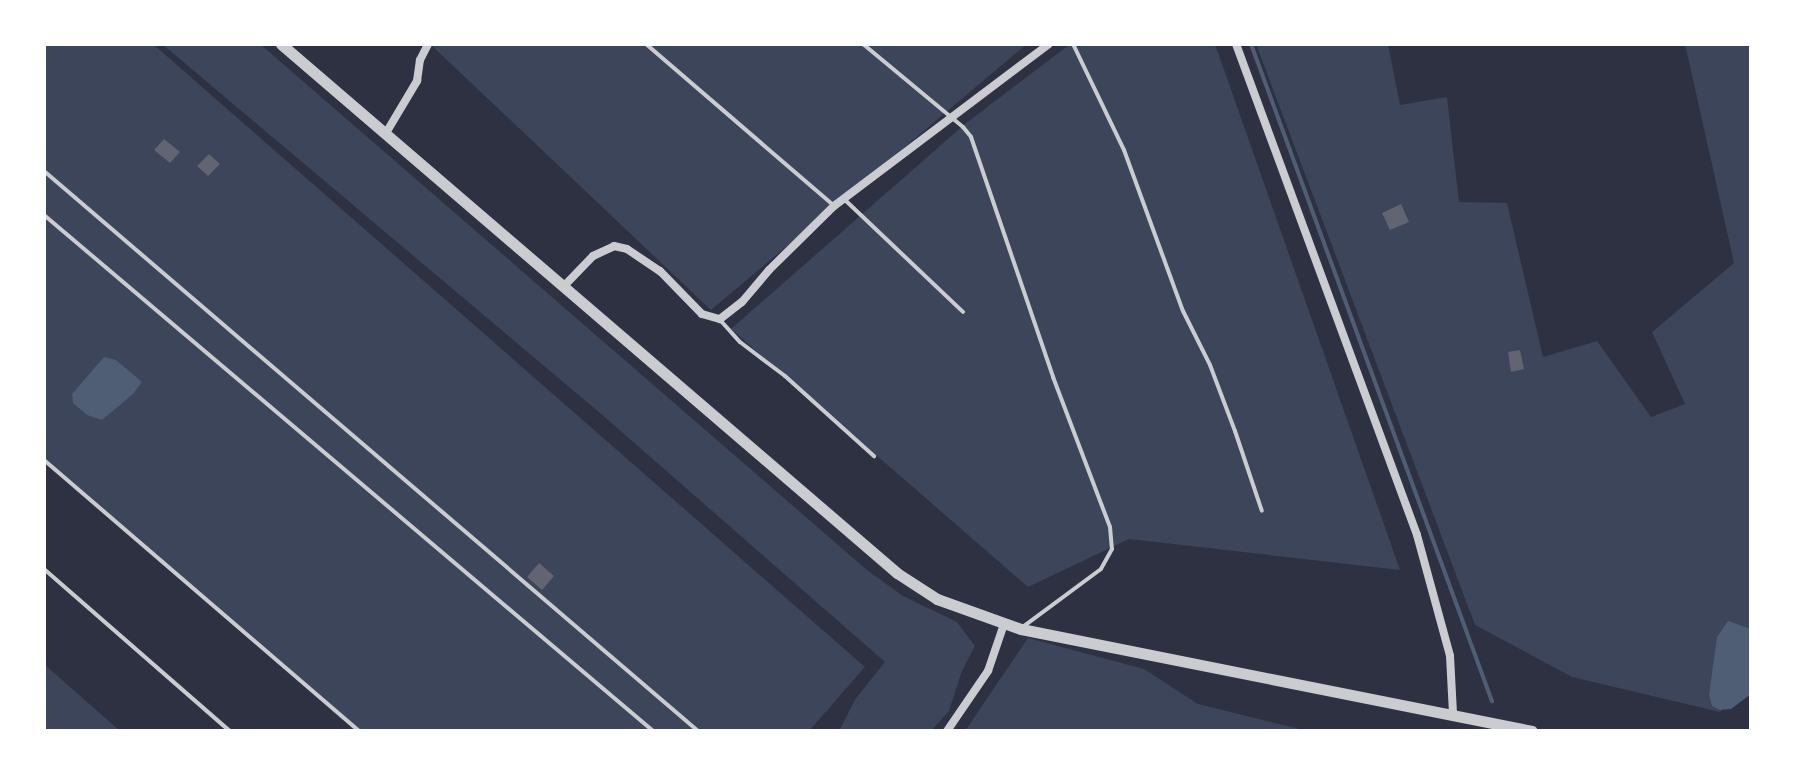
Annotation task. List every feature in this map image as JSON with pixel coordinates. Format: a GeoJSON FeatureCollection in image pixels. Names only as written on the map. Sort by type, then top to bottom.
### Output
{"type":"FeatureCollection","features":[{"type":"Feature","properties":{"kind":"street"},"geometry":{"type":"LineString","coordinates":[[281,44],[897,573],[947,604],[1021,629],[1453,713],[1480,725],[1532,731]]}},
{"type":"Feature","properties":{"kind":"street"},"geometry":{"type":"LineString","coordinates":[[386,133],[412,90],[428,44]]}},
{"type":"Feature","properties":{"kind":"street"},"geometry":{"type":"LineString","coordinates":[[565,285],[593,256],[614,246],[643,258],[702,314],[720,319],[742,302],[769,270],[834,206],[1049,44]]}},
{"type":"Feature","properties":{"kind":"street"},"geometry":{"type":"LineString","coordinates":[[1236,44],[1417,535],[1450,656],[1453,713]]}},
{"type":"Feature","properties":{"kind":"street"},"geometry":{"type":"LineString","coordinates":[[947,731],[988,671],[1004,624]]}},
{"type":"Feature","properties":{"kind":"lane"},"geometry":{"type":"LineString","coordinates":[[646,44],[834,206]]}},
{"type":"Feature","properties":{"kind":"lane"},"geometry":{"type":"LineString","coordinates":[[863,44],[971,137],[1113,539],[1112,549],[1101,569],[1021,629]]}},
{"type":"Feature","properties":{"kind":"lane"},"geometry":{"type":"LineString","coordinates":[[1073,44],[1124,150],[1183,311],[1230,418],[1262,511]]}},
{"type":"Feature","properties":{"kind":"lane"},"geometry":{"type":"LineString","coordinates":[[44,171],[698,731]]}},
{"type":"Feature","properties":{"kind":"lane"},"geometry":{"type":"LineString","coordinates":[[844,199],[963,312]]}},
{"type":"Feature","properties":{"kind":"lane"},"geometry":{"type":"LineString","coordinates":[[44,215],[653,731]]}},
{"type":"Feature","properties":{"kind":"lane"},"geometry":{"type":"LineString","coordinates":[[720,319],[740,342],[785,376],[874,456]]}},
{"type":"Feature","properties":{"kind":"lane"},"geometry":{"type":"LineString","coordinates":[[44,460],[359,731]]}},
{"type":"Feature","properties":{"kind":"lane"},"geometry":{"type":"LineString","coordinates":[[44,569],[230,731]]}},
{"type":"Feature","properties":{"kind":"shaded area"},"geometry":{"type":"Polygon","coordinates":[[[44,44],[153,44],[865,667],[809,731],[355,731],[44,459],[44,44]]]}},
{"type":"Feature","properties":{"kind":"shaded area"},"geometry":{"type":"Polygon","coordinates":[[[162,44],[260,44],[867,570],[903,596],[957,622],[975,646],[962,671],[949,711],[931,731],[839,731],[856,698],[885,662],[607,419],[162,44]]]}},
{"type":"Feature","properties":{"kind":"shaded area"},"geometry":{"type":"Polygon","coordinates":[[[430,44],[1027,44],[711,310],[430,44]]]}},
{"type":"Feature","properties":{"kind":"shaded area"},"geometry":{"type":"Polygon","coordinates":[[[1070,44],[1215,44],[1400,570],[1129,539],[1028,587],[731,329],[965,124],[1070,44]]]}},
{"type":"Feature","properties":{"kind":"shaded area"},"geometry":{"type":"Polygon","coordinates":[[[1256,44],[1388,44],[1400,105],[1447,97],[1459,202],[1507,203],[1543,357],[1597,341],[1651,417],[1685,404],[1652,332],[1734,263],[1685,44],[1751,44],[1751,677],[1720,712],[1572,677],[1475,625],[1256,44]]]}},
{"type":"Feature","properties":{"kind":"shaded area"},"geometry":{"type":"Polygon","coordinates":[[[104,357],[116,360],[142,382],[133,394],[102,420],[87,415],[73,403],[72,394],[104,357]]]}},
{"type":"Feature","properties":{"kind":"shaded area"},"geometry":{"type":"Polygon","coordinates":[[[1728,621],[1751,629],[1751,694],[1731,709],[1720,710],[1712,706],[1709,695],[1717,637],[1728,621]]]}},
{"type":"Feature","properties":{"kind":"shaded area"},"geometry":{"type":"Polygon","coordinates":[[[1028,638],[1144,669],[1198,704],[1308,731],[965,731],[1028,638]]]}},
{"type":"Feature","properties":{"kind":"shaded area"},"geometry":{"type":"Polygon","coordinates":[[[44,664],[120,731],[44,731],[44,664]]]}},
{"type":"Feature","properties":{"kind":"building"},"geometry":{"type":"Polygon","coordinates":[[[164,139],[180,152],[170,163],[154,150],[164,139]]]}},
{"type":"Feature","properties":{"kind":"building"},"geometry":{"type":"Polygon","coordinates":[[[209,154],[220,164],[208,176],[197,166],[209,154]]]}},
{"type":"Feature","properties":{"kind":"building"},"geometry":{"type":"Polygon","coordinates":[[[1401,204],[1409,222],[1390,230],[1382,213],[1401,204]]]}},
{"type":"Feature","properties":{"kind":"building"},"geometry":{"type":"Polygon","coordinates":[[[1520,350],[1524,369],[1511,372],[1508,352],[1520,350]]]}},
{"type":"Feature","properties":{"kind":"building"},"geometry":{"type":"Polygon","coordinates":[[[539,563],[554,576],[542,590],[527,577],[539,563]]]}},
{"type":"Feature","properties":{"kind":"waterway"},"geometry":{"type":"LineString","coordinates":[[1251,44],[1492,701]]}}]}
